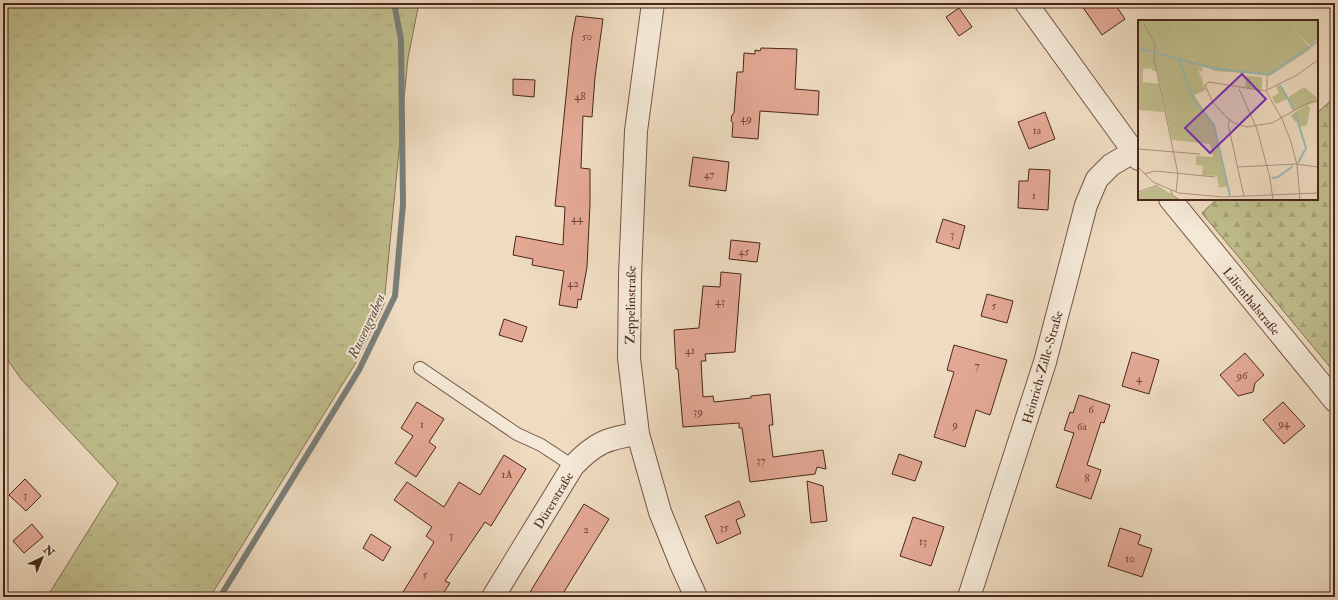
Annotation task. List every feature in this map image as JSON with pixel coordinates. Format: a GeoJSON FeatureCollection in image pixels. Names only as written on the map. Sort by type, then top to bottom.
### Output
{"type":"FeatureCollection","features":[{"type":"Feature","properties":{"kind":"street","name":"Zeppelinstraße"},"geometry":{"type":"LineString","coordinates":[[653,3],[636,131],[630,276],[629,358],[638,434],[660,512],[696,597]]}},
{"type":"Feature","properties":{"kind":"street"},"geometry":{"type":"LineString","coordinates":[[1026,3],[1136,155]]}},
{"type":"Feature","properties":{"kind":"street","name":"Heinrich-Zille-Straße"},"geometry":{"type":"LineString","coordinates":[[969,597],[1045,362],[1086,206],[1097,180],[1111,165],[1136,155]]}},
{"type":"Feature","properties":{"kind":"street","name":"Lilienthalstraße"},"geometry":{"type":"LineString","coordinates":[[1171,200],[1335,402]]}},
{"type":"Feature","properties":{"kind":"street","name":"Dürerstraße"},"geometry":{"type":"LineString","coordinates":[[493,597],[573,466],[586,453],[602,442],[619,436],[638,434]]}},
{"type":"Feature","properties":{"kind":"lane"},"geometry":{"type":"LineString","coordinates":[[420,368],[517,434],[541,445],[573,466]]}},
{"type":"Feature","properties":{"kind":"green space"},"geometry":{"type":"Polygon","coordinates":[[[3,3],[419,3],[408,58],[384,304],[357,361],[210,597],[47,597],[118,483],[21,379],[3,353],[3,3]]]}},
{"type":"Feature","properties":{"kind":"green space"},"geometry":{"type":"Polygon","coordinates":[[[1335,97],[1335,373],[1202,213],[1216,200],[1318,200],[1318,112],[1335,97]]]}},
{"type":"Feature","properties":{"kind":"building"},"geometry":{"type":"Polygon","coordinates":[[[1080,3],[1114,3],[1125,19],[1102,35],[1080,3]]]}},
{"type":"Feature","properties":{"kind":"building"},"geometry":{"type":"Polygon","coordinates":[[[959,8],[972,27],[959,36],[946,17],[959,8]]]}},
{"type":"Feature","properties":{"kind":"building"},"geometry":{"type":"Polygon","coordinates":[[[576,16],[603,19],[595,77],[592,117],[583,116],[581,168],[590,169],[590,204],[587,267],[581,300],[578,299],[577,308],[559,305],[564,271],[532,265],[533,259],[513,255],[516,236],[563,245],[565,207],[555,206],[572,37],[576,16]]]}},
{"type":"Feature","properties":{"kind":"building"},"geometry":{"type":"Polygon","coordinates":[[[761,48],[797,49],[795,89],[819,91],[818,115],[760,111],[758,139],[732,137],[733,123],[731,121],[734,113],[737,72],[743,72],[744,53],[755,54],[755,50],[760,51],[761,48]]]}},
{"type":"Feature","properties":{"kind":"building"},"geometry":{"type":"Polygon","coordinates":[[[513,79],[535,80],[534,97],[513,95],[513,79]]]}},
{"type":"Feature","properties":{"kind":"building"},"geometry":{"type":"Polygon","coordinates":[[[1045,112],[1055,139],[1029,149],[1018,122],[1045,112]]]}},
{"type":"Feature","properties":{"kind":"building"},"geometry":{"type":"Polygon","coordinates":[[[693,157],[729,162],[726,191],[689,186],[693,157]]]}},
{"type":"Feature","properties":{"kind":"building"},"geometry":{"type":"Polygon","coordinates":[[[1029,169],[1050,170],[1048,210],[1018,208],[1019,181],[1028,181],[1029,169]]]}},
{"type":"Feature","properties":{"kind":"building"},"geometry":{"type":"Polygon","coordinates":[[[943,219],[965,226],[959,249],[936,242],[943,219]]]}},
{"type":"Feature","properties":{"kind":"building"},"geometry":{"type":"Polygon","coordinates":[[[731,240],[760,243],[757,262],[729,259],[731,240]]]}},
{"type":"Feature","properties":{"kind":"building"},"geometry":{"type":"Polygon","coordinates":[[[721,272],[741,274],[735,352],[705,354],[706,361],[701,361],[703,397],[713,396],[714,402],[751,398],[751,396],[770,394],[773,425],[769,425],[773,457],[823,450],[826,469],[817,467],[815,474],[750,482],[742,428],[739,428],[739,423],[683,427],[678,369],[676,369],[674,330],[699,328],[703,286],[720,287],[721,272]]]}},
{"type":"Feature","properties":{"kind":"building"},"geometry":{"type":"Polygon","coordinates":[[[987,294],[1013,301],[1007,323],[981,316],[987,294]]]}},
{"type":"Feature","properties":{"kind":"building"},"geometry":{"type":"Polygon","coordinates":[[[504,319],[527,327],[522,342],[499,335],[504,319]]]}},
{"type":"Feature","properties":{"kind":"building"},"geometry":{"type":"Polygon","coordinates":[[[954,345],[1007,360],[990,415],[976,410],[965,447],[934,437],[954,372],[947,370],[954,345]]]}},
{"type":"Feature","properties":{"kind":"building"},"geometry":{"type":"Polygon","coordinates":[[[1132,352],[1159,360],[1149,394],[1122,386],[1132,352]]]}},
{"type":"Feature","properties":{"kind":"building"},"geometry":{"type":"Polygon","coordinates":[[[1245,353],[1264,375],[1255,383],[1253,392],[1238,396],[1220,375],[1245,353]]]}},
{"type":"Feature","properties":{"kind":"building"},"geometry":{"type":"Polygon","coordinates":[[[1079,395],[1110,405],[1104,423],[1101,422],[1087,465],[1101,470],[1091,499],[1056,487],[1074,433],[1064,430],[1070,412],[1073,413],[1079,395]]]}},
{"type":"Feature","properties":{"kind":"building"},"geometry":{"type":"Polygon","coordinates":[[[417,402],[444,419],[429,442],[436,447],[416,477],[395,463],[413,436],[401,428],[417,402]]]}},
{"type":"Feature","properties":{"kind":"building"},"geometry":{"type":"Polygon","coordinates":[[[1283,402],[1305,426],[1284,444],[1263,420],[1283,402]]]}},
{"type":"Feature","properties":{"kind":"building"},"geometry":{"type":"Polygon","coordinates":[[[899,454],[922,462],[915,481],[892,474],[899,454]]]}},
{"type":"Feature","properties":{"kind":"building"},"geometry":{"type":"Polygon","coordinates":[[[504,455],[526,469],[491,526],[485,522],[445,581],[450,583],[441,597],[400,597],[434,542],[426,536],[432,527],[394,500],[407,482],[444,507],[459,482],[480,495],[504,455]]]}},
{"type":"Feature","properties":{"kind":"building"},"geometry":{"type":"Polygon","coordinates":[[[25,479],[41,496],[26,511],[9,495],[25,479]]]}},
{"type":"Feature","properties":{"kind":"building"},"geometry":{"type":"Polygon","coordinates":[[[807,481],[823,486],[827,521],[811,523],[807,481]]]}},
{"type":"Feature","properties":{"kind":"building"},"geometry":{"type":"Polygon","coordinates":[[[739,501],[745,516],[736,520],[741,533],[717,544],[705,516],[739,501]]]}},
{"type":"Feature","properties":{"kind":"building"},"geometry":{"type":"Polygon","coordinates":[[[584,504],[609,519],[561,597],[527,597],[584,504]]]}},
{"type":"Feature","properties":{"kind":"building"},"geometry":{"type":"Polygon","coordinates":[[[913,517],[944,527],[931,566],[900,556],[913,517]]]}},
{"type":"Feature","properties":{"kind":"building"},"geometry":{"type":"Polygon","coordinates":[[[32,524],[43,537],[24,553],[13,541],[32,524]]]}},
{"type":"Feature","properties":{"kind":"building"},"geometry":{"type":"Polygon","coordinates":[[[1120,528],[1141,535],[1138,544],[1152,549],[1142,577],[1108,566],[1120,528]]]}},
{"type":"Feature","properties":{"kind":"building"},"geometry":{"type":"Polygon","coordinates":[[[371,534],[391,547],[383,561],[363,548],[371,534]]]}},
{"type":"Feature","properties":{"kind":"waterway","name":"Russengraben"},"geometry":{"type":"LineString","coordinates":[[220,597],[359,370],[395,296],[403,204],[401,40],[394,3]]}}]}
